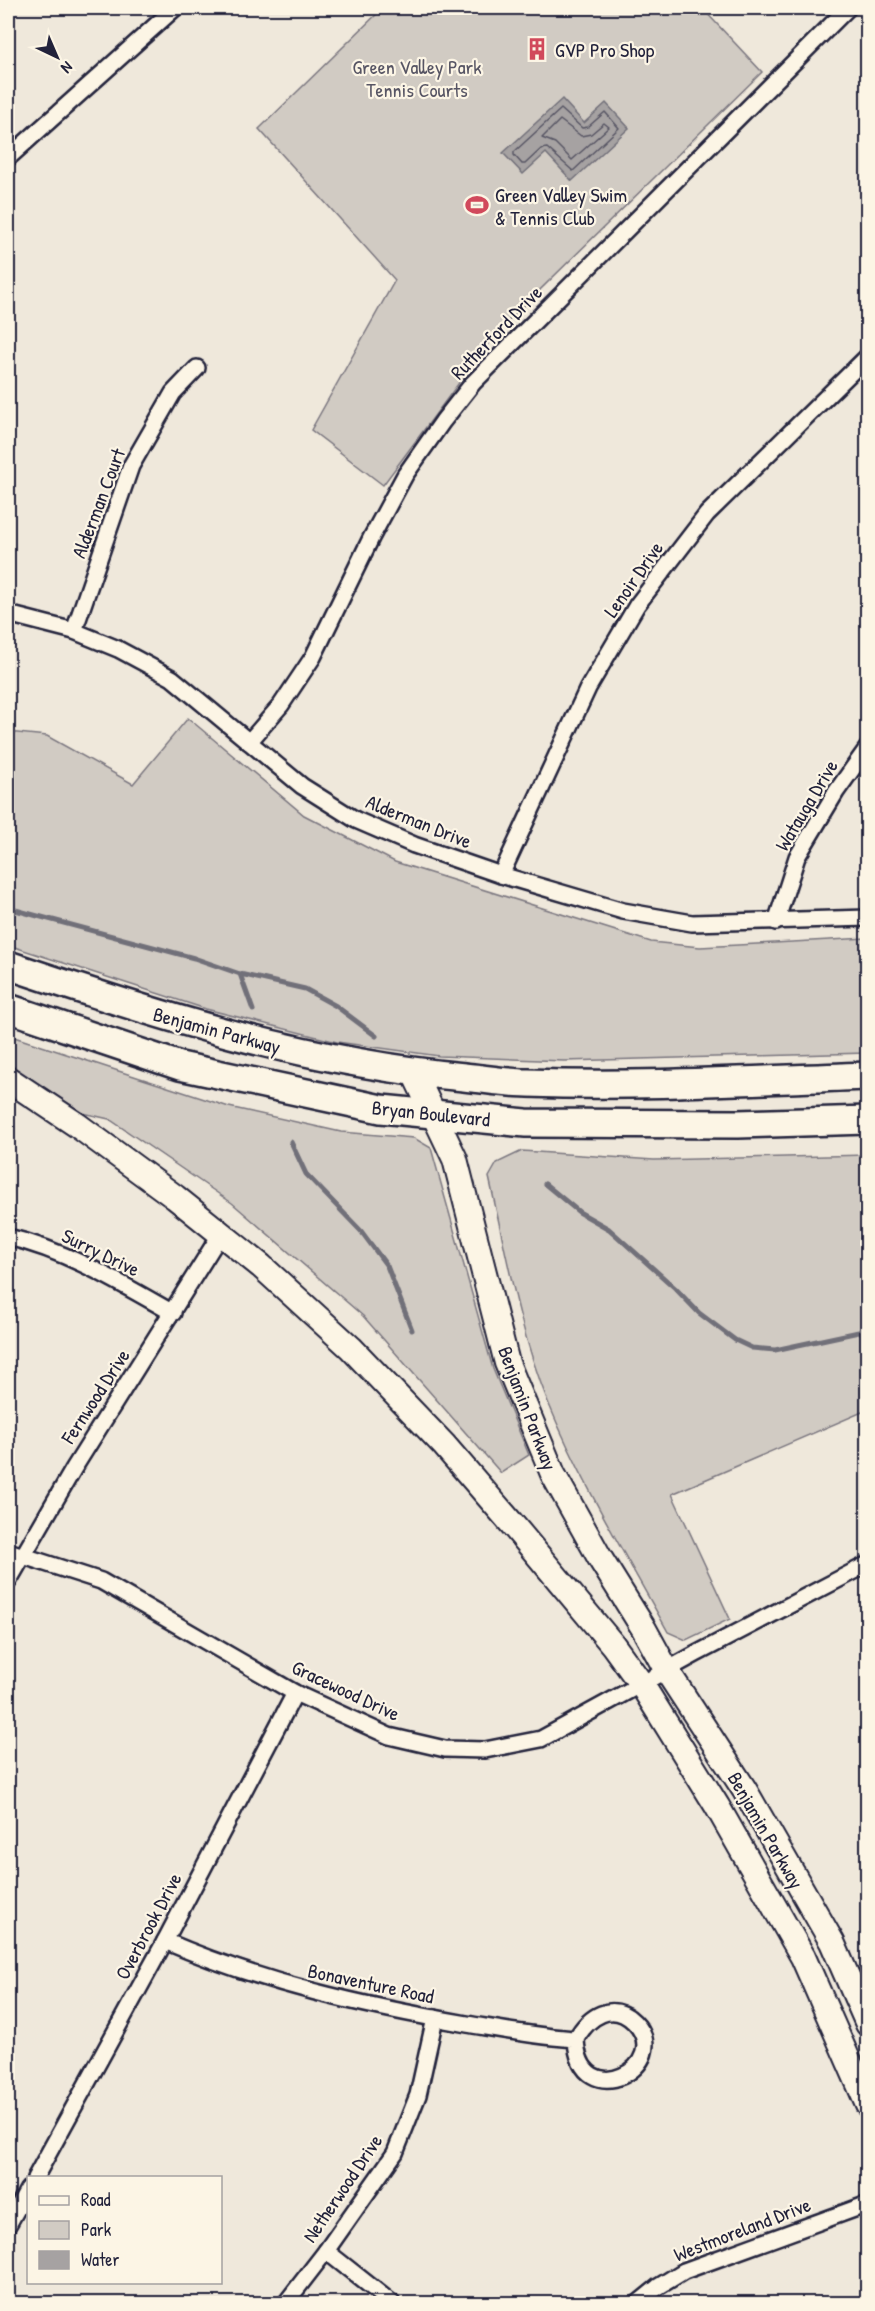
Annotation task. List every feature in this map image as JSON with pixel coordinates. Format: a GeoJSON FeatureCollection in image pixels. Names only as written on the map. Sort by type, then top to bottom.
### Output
{"type":"FeatureCollection","features":[{"type":"Feature","properties":{"kind":"highway","name":"Benjamin Parkway"},"geometry":{"type":"LineString","coordinates":[[8,965],[133,1007],[217,1032],[326,1057],[414,1072]]}},
{"type":"Feature","properties":{"kind":"highway","name":"Bryan Boulevard"},"geometry":{"type":"LineString","coordinates":[[8,1008],[189,1068],[381,1109],[526,1123],[738,1124],[867,1120]]}},
{"type":"Feature","properties":{"kind":"highway","name":"Bryan Boulevard"},"geometry":{"type":"LineString","coordinates":[[414,1072],[526,1083],[687,1082],[867,1076]]}},
{"type":"Feature","properties":{"kind":"main road","name":"Benjamin Parkway"},"geometry":{"type":"LineString","coordinates":[[414,1072],[455,1159],[507,1363],[553,1474],[601,1560],[644,1629],[666,1671],[744,1789],[826,1932],[867,2024]]}},
{"type":"Feature","properties":{"kind":"main road","name":"Benjamin Parkway"},"geometry":{"type":"LineString","coordinates":[[8,1079],[175,1197],[261,1266],[351,1348],[444,1445],[605,1635],[642,1685],[717,1806],[803,1957],[867,2105]]}},
{"type":"Feature","properties":{"kind":"street"},"geometry":{"type":"LineString","coordinates":[[8,158],[175,8]]}},
{"type":"Feature","properties":{"kind":"street","name":"Rutherford Drive"},"geometry":{"type":"LineString","coordinates":[[249,742],[281,705],[313,657],[371,538],[405,475],[467,390],[848,8]]}},
{"type":"Feature","properties":{"kind":"street","name":"Lenoir Drive"},"geometry":{"type":"LineString","coordinates":[[501,875],[588,687],[637,605],[707,514],[867,356]]}},
{"type":"Feature","properties":{"kind":"street","name":"Alderman Court"},"geometry":{"type":"LineString","coordinates":[[74,631],[131,466],[173,393],[197,368]]}},
{"type":"Feature","properties":{"kind":"street","name":"Alderman Drive"},"geometry":{"type":"LineString","coordinates":[[8,614],[74,631],[118,649],[172,678],[302,786],[356,820],[414,845],[501,875],[623,910],[692,923],[867,918]]}},
{"type":"Feature","properties":{"kind":"street","name":"Watauga Drive"},"geometry":{"type":"LineString","coordinates":[[776,922],[797,857],[836,792],[867,747]]}},
{"type":"Feature","properties":{"kind":"street","name":"Fernwood Drive"},"geometry":{"type":"LineString","coordinates":[[8,1582],[74,1468],[173,1313],[220,1234]]}},
{"type":"Feature","properties":{"kind":"street","name":"Surry Drive"},"geometry":{"type":"LineString","coordinates":[[8,1237],[33,1243],[94,1269],[173,1313]]}},
{"type":"Feature","properties":{"kind":"street","name":"Gracewood Drive"},"geometry":{"type":"LineString","coordinates":[[8,1551],[100,1581],[295,1693],[389,1736],[445,1749],[485,1750],[541,1739],[867,1564]]}},
{"type":"Feature","properties":{"kind":"street","name":"Overbrook Drive"},"geometry":{"type":"LineString","coordinates":[[36,2176],[165,1941],[295,1693]]}},
{"type":"Feature","properties":{"kind":"street","name":"Bonaventure Road"},"geometry":{"type":"LineString","coordinates":[[165,1941],[204,1958],[290,1987],[435,2018],[553,2038],[576,2039]]}},
{"type":"Feature","properties":{"kind":"street"},"geometry":{"type":"LineString","coordinates":[[618,2012],[629,2017],[637,2025],[643,2037],[644,2048],[640,2061],[630,2073],[617,2080],[603,2079],[590,2073],[581,2064],[576,2053],[576,2039],[584,2025],[596,2016],[618,2012]]}},
{"type":"Feature","properties":{"kind":"street","name":"Netherwood Drive"},"geometry":{"type":"LineString","coordinates":[[285,2304],[395,2152],[418,2095],[435,2018]]}},
{"type":"Feature","properties":{"kind":"street"},"geometry":{"type":"LineString","coordinates":[[8,2225],[27,2191]]}},
{"type":"Feature","properties":{"kind":"street","name":"Westmoreland Drive"},"geometry":{"type":"LineString","coordinates":[[637,2304],[658,2287],[684,2271],[867,2204]]}},
{"type":"Feature","properties":{"kind":"street"},"geometry":{"type":"LineString","coordinates":[[326,2250],[393,2304]]}},
{"type":"Feature","properties":{"kind":"green space","name":"Green Valley Swim & Tennis Club"},"geometry":{"type":"Polygon","coordinates":[[[383,8],[702,8],[762,72],[496,333],[383,485],[311,430],[395,280],[259,129],[383,8]]]}},
{"type":"Feature","properties":{"kind":"green space"},"geometry":{"type":"Polygon","coordinates":[[[188,718],[304,815],[395,862],[651,942],[700,947],[867,938],[867,1053],[564,1061],[439,1056],[337,1042],[206,1009],[8,945],[8,732],[47,736],[133,784],[188,718]]]}},
{"type":"Feature","properties":{"kind":"green space"},"geometry":{"type":"Polygon","coordinates":[[[8,1035],[229,1107],[341,1132],[414,1138],[431,1148],[493,1369],[529,1455],[501,1473],[363,1316],[232,1203],[109,1119],[83,1113],[8,1064],[8,1035]]]}},
{"type":"Feature","properties":{"kind":"green space"},"geometry":{"type":"Polygon","coordinates":[[[522,1151],[654,1160],[867,1155],[867,1410],[672,1494],[730,1619],[686,1640],[668,1632],[620,1547],[561,1432],[538,1375],[514,1291],[489,1177],[497,1163],[522,1151]]]}},
{"type":"Feature","properties":{"kind":"water"},"geometry":{"type":"Polygon","coordinates":[[[562,99],[584,123],[606,103],[629,128],[572,181],[546,153],[523,174],[503,153],[562,99]]]}},
{"type":"Feature","properties":{"kind":"waterway"},"geometry":{"type":"LineString","coordinates":[[8,908],[194,958],[240,974],[305,989],[336,1006],[376,1036]]}},
{"type":"Feature","properties":{"kind":"waterway"},"geometry":{"type":"LineString","coordinates":[[240,974],[253,1010]]}},
{"type":"Feature","properties":{"kind":"waterway"},"geometry":{"type":"LineString","coordinates":[[291,1142],[306,1174],[361,1231],[387,1266],[412,1330]]}},
{"type":"Feature","properties":{"kind":"waterway"},"geometry":{"type":"LineString","coordinates":[[545,1184],[579,1212],[609,1229],[675,1288],[699,1313],[735,1340],[752,1348],[775,1350],[868,1330]]}},
{"type":"Feature","properties":{"kind":"place","name":"GVP Pro Shop"},"geometry":{"type":"Point","coordinates":[537,49]}},
{"type":"Feature","properties":{"kind":"place","name":"Green Valley Swim & Tennis Club"},"geometry":{"type":"Point","coordinates":[477,205]}},
{"type":"Feature","properties":{"kind":"park label","name":"Green Valley Park Tennis Courts"},"geometry":{"type":"Point","coordinates":[417,78]}}]}
